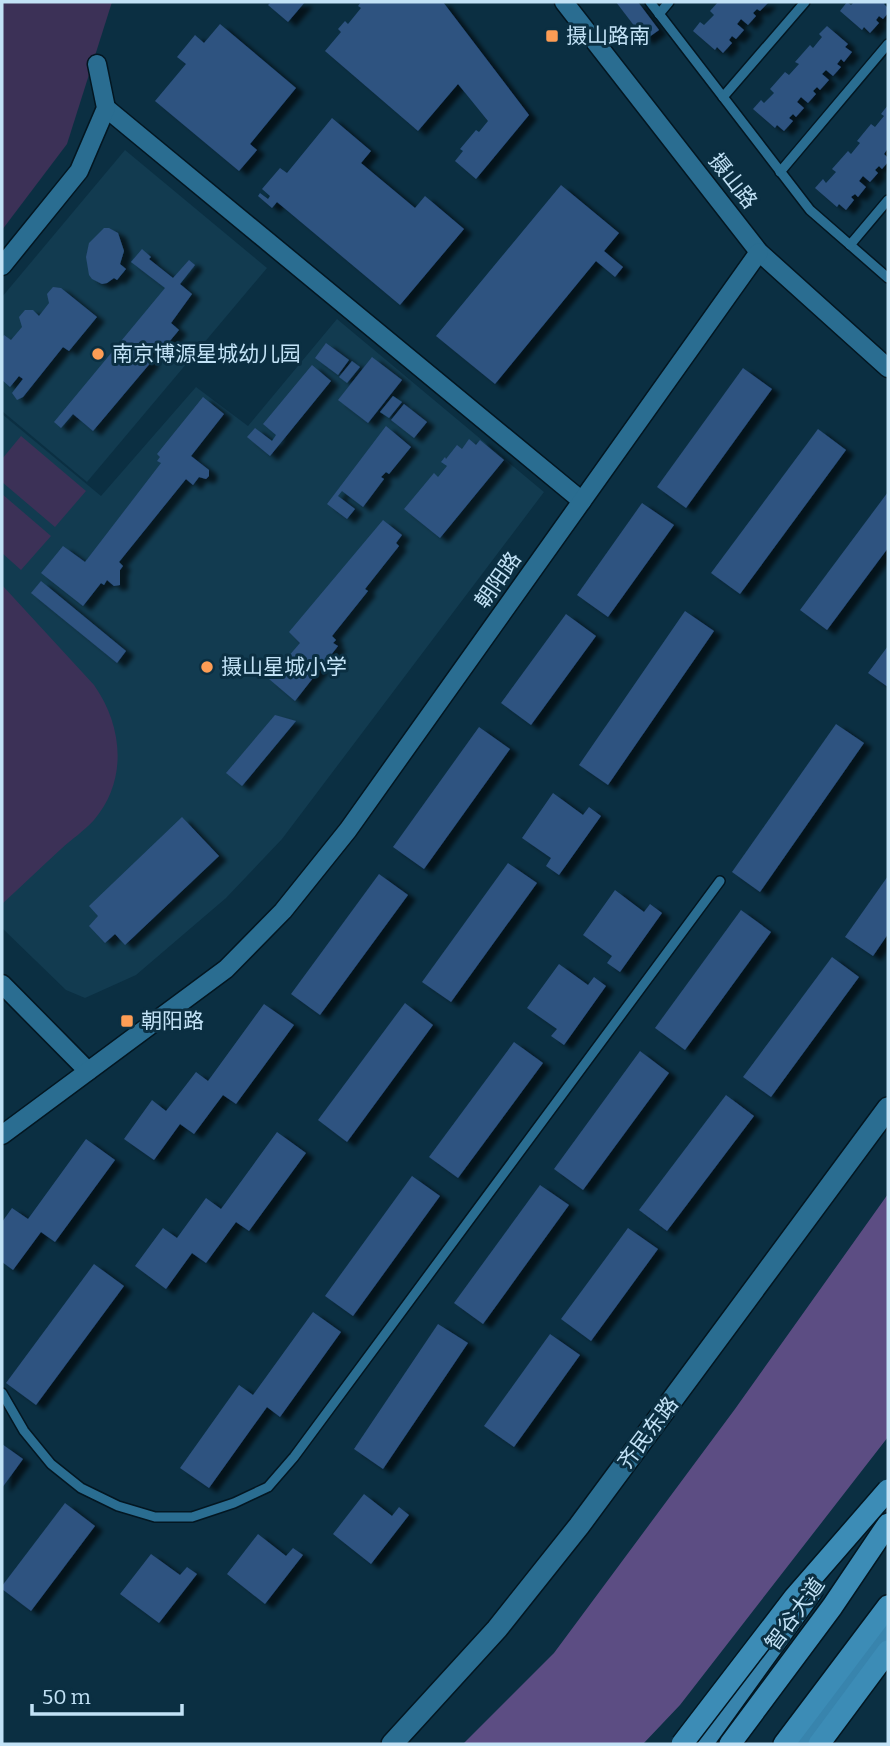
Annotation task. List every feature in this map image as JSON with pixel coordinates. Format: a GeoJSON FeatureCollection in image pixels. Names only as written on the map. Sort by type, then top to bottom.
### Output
{"type":"FeatureCollection","features":[{"type":"Feature","properties":{"kind":"highway"},"geometry":{"type":"LineString","coordinates":[[682,1744],[794,1598],[888,1490]]}},
{"type":"Feature","properties":{"kind":"highway","name":"智谷大道"},"geometry":{"type":"LineString","coordinates":[[730,1744],[832,1607],[888,1524]]}},
{"type":"Feature","properties":{"kind":"highway"},"geometry":{"type":"LineString","coordinates":[[784,1744],[888,1606]]}},
{"type":"Feature","properties":{"kind":"highway"},"geometry":{"type":"LineString","coordinates":[[819,1744],[888,1651]]}},
{"type":"Feature","properties":{"kind":"main road","name":"智谷大道"},"geometry":{"type":"LineString","coordinates":[[702,1744],[888,1483]]}},
{"type":"Feature","properties":{"kind":"main road"},"geometry":{"type":"LineString","coordinates":[[802,1744],[888,1628]]}},
{"type":"Feature","properties":{"kind":"street","name":"摄山路"},"geometry":{"type":"LineString","coordinates":[[564,2],[759,252],[888,368]]}},
{"type":"Feature","properties":{"kind":"street"},"geometry":{"type":"LineString","coordinates":[[2,266],[79,171],[106,108],[97,64]]}},
{"type":"Feature","properties":{"kind":"street"},"geometry":{"type":"LineString","coordinates":[[106,108],[582,501]]}},
{"type":"Feature","properties":{"kind":"street","name":"朝阳路"},"geometry":{"type":"LineString","coordinates":[[2,1135],[226,969],[283,911],[348,830],[759,252]]}},
{"type":"Feature","properties":{"kind":"street"},"geometry":{"type":"LineString","coordinates":[[2,984],[88,1071]]}},
{"type":"Feature","properties":{"kind":"street","name":"齐民东路"},"geometry":{"type":"LineString","coordinates":[[392,1744],[498,1629],[579,1526],[888,1108]]}},
{"type":"Feature","properties":{"kind":"lane"},"geometry":{"type":"LineString","coordinates":[[650,2],[810,210],[888,278]]}},
{"type":"Feature","properties":{"kind":"lane"},"geometry":{"type":"LineString","coordinates":[[659,14],[669,2]]}},
{"type":"Feature","properties":{"kind":"lane"},"geometry":{"type":"LineString","coordinates":[[723,97],[805,2]]}},
{"type":"Feature","properties":{"kind":"lane"},"geometry":{"type":"LineString","coordinates":[[780,172],[888,44]]}},
{"type":"Feature","properties":{"kind":"lane"},"geometry":{"type":"LineString","coordinates":[[850,245],[888,200]]}},
{"type":"Feature","properties":{"kind":"lane"},"geometry":{"type":"LineString","coordinates":[[2,1393],[24,1432],[51,1464],[81,1488],[118,1506],[155,1517],[192,1517],[234,1503],[268,1487],[294,1457],[720,881]]}},
{"type":"Feature","properties":{"kind":"shaded area"},"geometry":{"type":"Polygon","coordinates":[[[2,2],[112,2],[67,144],[2,230],[2,2]]]}},
{"type":"Feature","properties":{"kind":"shaded area","name":"南京博源星城幼儿园"},"geometry":{"type":"Polygon","coordinates":[[[125,150],[267,268],[87,482],[2,411],[2,297],[125,150]]]}},
{"type":"Feature","properties":{"kind":"shaded area","name":"摄山星城小学"},"geometry":{"type":"Polygon","coordinates":[[[337,319],[544,492],[282,839],[226,898],[136,975],[85,998],[66,990],[2,928],[2,414],[101,496],[196,387],[248,426],[337,319]]]}},
{"type":"Feature","properties":{"kind":"shaded area"},"geometry":{"type":"Polygon","coordinates":[[[21,436],[86,491],[55,527],[2,482],[2,459],[21,436]]]}},
{"type":"Feature","properties":{"kind":"shaded area"},"geometry":{"type":"Polygon","coordinates":[[[2,494],[51,536],[21,570],[2,553],[2,494]]]}},
{"type":"Feature","properties":{"kind":"shaded area"},"geometry":{"type":"Polygon","coordinates":[[[2,585],[94,685],[111,718],[118,753],[112,788],[94,820],[2,904],[2,585]]]}},
{"type":"Feature","properties":{"kind":"shaded area"},"geometry":{"type":"Polygon","coordinates":[[[888,1194],[888,1437],[680,1705],[643,1744],[463,1744],[554,1653],[735,1409],[888,1194]]]}},
{"type":"Feature","properties":{"kind":"building"},"geometry":{"type":"Polygon","coordinates":[[[271,2],[305,2],[288,22],[268,5],[271,2]]]}},
{"type":"Feature","properties":{"kind":"building"},"geometry":{"type":"Polygon","coordinates":[[[361,2],[443,2],[529,115],[476,179],[455,161],[463,151],[460,149],[476,130],[479,132],[488,121],[458,84],[418,131],[325,51],[341,32],[338,29],[345,21],[348,24],[361,8],[358,6],[361,2]]]}},
{"type":"Feature","properties":{"kind":"building"},"geometry":{"type":"Polygon","coordinates":[[[616,2],[638,2],[659,30],[645,40],[616,2]]]}},
{"type":"Feature","properties":{"kind":"building"},"geometry":{"type":"Polygon","coordinates":[[[718,2],[769,2],[760,11],[757,9],[753,13],[756,16],[748,25],[741,19],[737,24],[744,30],[736,39],[732,36],[729,40],[732,43],[723,53],[717,47],[715,50],[693,31],[700,22],[704,25],[714,15],[710,11],[718,2]]]}},
{"type":"Feature","properties":{"kind":"building"},"geometry":{"type":"Polygon","coordinates":[[[847,2],[851,5],[854,2],[886,2],[884,4],[888,13],[883,19],[879,16],[876,20],[879,23],[870,33],[864,27],[862,30],[840,11],[847,2]]]}},
{"type":"Feature","properties":{"kind":"building"},"geometry":{"type":"Polygon","coordinates":[[[220,24],[296,88],[250,144],[257,150],[239,171],[155,101],[186,64],[177,57],[195,35],[204,43],[220,24]]]}},
{"type":"Feature","properties":{"kind":"building"},"geometry":{"type":"Polygon","coordinates":[[[827,26],[848,44],[845,47],[852,52],[844,62],[841,59],[837,64],[841,67],[833,76],[826,70],[822,74],[829,80],[820,90],[817,87],[813,91],[816,94],[808,103],[801,97],[797,102],[804,108],[796,117],[793,114],[789,118],[793,121],[784,131],[777,125],[775,128],[753,109],[761,100],[764,103],[774,93],[770,89],[785,72],[789,75],[799,64],[795,62],[810,45],[813,48],[822,37],[819,34],[827,26]]]}},
{"type":"Feature","properties":{"kind":"building"},"geometry":{"type":"Polygon","coordinates":[[[888,105],[888,148],[884,154],[888,162],[882,169],[879,166],[875,170],[878,173],[870,182],[863,176],[859,181],[866,187],[858,197],[855,194],[851,197],[854,200],[846,210],[839,204],[837,207],[815,188],[823,179],[826,183],[836,172],[832,169],[848,151],[851,154],[860,143],[857,141],[871,124],[875,127],[884,116],[881,114],[888,105]]]}},
{"type":"Feature","properties":{"kind":"building"},"geometry":{"type":"Polygon","coordinates":[[[332,118],[371,151],[361,163],[415,208],[425,196],[464,229],[400,305],[277,202],[272,208],[258,196],[260,193],[268,199],[270,196],[262,189],[280,168],[287,173],[332,118]]]}},
{"type":"Feature","properties":{"kind":"building"},"geometry":{"type":"Polygon","coordinates":[[[561,185],[619,233],[604,251],[623,267],[615,277],[596,261],[495,384],[436,336],[561,185]]]}},
{"type":"Feature","properties":{"kind":"building"},"geometry":{"type":"Polygon","coordinates":[[[104,228],[118,233],[124,251],[120,264],[126,269],[117,280],[114,278],[102,284],[89,275],[86,257],[89,243],[104,228]]]}},
{"type":"Feature","properties":{"kind":"building"},"geometry":{"type":"Polygon","coordinates":[[[142,249],[151,257],[149,259],[173,278],[189,260],[195,265],[180,284],[192,294],[171,323],[179,330],[159,354],[151,348],[144,355],[152,361],[93,431],[73,414],[61,428],[54,422],[165,288],[131,262],[142,249]]]}},
{"type":"Feature","properties":{"kind":"building"},"geometry":{"type":"Polygon","coordinates":[[[53,287],[61,288],[97,317],[69,351],[63,347],[23,397],[17,400],[12,393],[23,379],[19,376],[10,387],[2,380],[2,338],[4,335],[11,340],[22,327],[19,317],[25,310],[33,310],[39,316],[49,303],[47,294],[53,287]]]}},
{"type":"Feature","properties":{"kind":"building"},"geometry":{"type":"Polygon","coordinates":[[[326,343],[349,360],[338,375],[315,358],[326,343]]]}},
{"type":"Feature","properties":{"kind":"building"},"geometry":{"type":"Polygon","coordinates":[[[372,357],[402,380],[368,423],[338,400],[372,357]]]}},
{"type":"Feature","properties":{"kind":"building"},"geometry":{"type":"Polygon","coordinates":[[[352,361],[360,367],[347,383],[339,377],[352,361]]]}},
{"type":"Feature","properties":{"kind":"building"},"geometry":{"type":"Polygon","coordinates":[[[312,365],[331,381],[270,456],[247,437],[255,428],[272,441],[276,435],[263,424],[312,365]]]}},
{"type":"Feature","properties":{"kind":"building"},"geometry":{"type":"Polygon","coordinates":[[[743,368],[772,389],[686,508],[657,487],[743,368]]]}},
{"type":"Feature","properties":{"kind":"building"},"geometry":{"type":"Polygon","coordinates":[[[393,396],[402,402],[389,418],[380,412],[393,396]]]}},
{"type":"Feature","properties":{"kind":"building"},"geometry":{"type":"Polygon","coordinates":[[[203,397],[224,414],[191,456],[209,470],[209,476],[206,479],[199,477],[193,485],[186,479],[119,562],[123,566],[120,570],[120,585],[114,586],[107,580],[104,585],[101,583],[83,606],[41,573],[63,546],[85,562],[161,463],[157,461],[160,457],[157,454],[203,397]]]}},
{"type":"Feature","properties":{"kind":"building"},"geometry":{"type":"Polygon","coordinates":[[[404,404],[427,422],[414,438],[391,420],[404,404]]]}},
{"type":"Feature","properties":{"kind":"building"},"geometry":{"type":"Polygon","coordinates":[[[386,426],[411,447],[389,474],[386,472],[381,477],[384,479],[363,507],[342,491],[338,496],[355,509],[347,519],[327,504],[386,426]]]}},
{"type":"Feature","properties":{"kind":"building"},"geometry":{"type":"Polygon","coordinates":[[[818,429],[846,450],[740,594],[711,573],[818,429]]]}},
{"type":"Feature","properties":{"kind":"building"},"geometry":{"type":"Polygon","coordinates":[[[469,439],[476,445],[480,440],[504,460],[440,538],[404,509],[434,473],[438,477],[447,466],[441,462],[445,457],[446,459],[457,445],[462,449],[469,439]]]}},
{"type":"Feature","properties":{"kind":"building"},"geometry":{"type":"Polygon","coordinates":[[[888,492],[888,548],[827,630],[800,610],[888,492]]]}},
{"type":"Feature","properties":{"kind":"building"},"geometry":{"type":"Polygon","coordinates":[[[642,503],[674,525],[608,617],[577,595],[642,503]]]}},
{"type":"Feature","properties":{"kind":"building"},"geometry":{"type":"Polygon","coordinates":[[[383,520],[402,535],[396,543],[399,546],[332,636],[336,640],[333,643],[338,646],[295,701],[269,679],[300,643],[289,632],[383,520]]]}},
{"type":"Feature","properties":{"kind":"building"},"geometry":{"type":"Polygon","coordinates":[[[41,581],[126,651],[117,663],[31,593],[41,581]]]}},
{"type":"Feature","properties":{"kind":"building"},"geometry":{"type":"Polygon","coordinates":[[[685,611],[714,631],[608,785],[579,765],[685,611]]]}},
{"type":"Feature","properties":{"kind":"building"},"geometry":{"type":"Polygon","coordinates":[[[566,614],[596,636],[531,725],[501,703],[566,614]]]}},
{"type":"Feature","properties":{"kind":"building"},"geometry":{"type":"Polygon","coordinates":[[[888,646],[888,687],[868,673],[888,646]]]}},
{"type":"Feature","properties":{"kind":"building"},"geometry":{"type":"Polygon","coordinates":[[[275,715],[296,721],[242,786],[226,773],[275,715]]]}},
{"type":"Feature","properties":{"kind":"building"},"geometry":{"type":"Polygon","coordinates":[[[836,724],[864,743],[760,892],[732,872],[836,724]]]}},
{"type":"Feature","properties":{"kind":"building"},"geometry":{"type":"Polygon","coordinates":[[[479,727],[510,749],[424,869],[393,847],[479,727]]]}},
{"type":"Feature","properties":{"kind":"building"},"geometry":{"type":"Polygon","coordinates":[[[553,793],[583,815],[589,807],[601,816],[559,875],[546,866],[551,858],[522,838],[553,793]]]}},
{"type":"Feature","properties":{"kind":"building"},"geometry":{"type":"Polygon","coordinates":[[[182,817],[219,856],[125,945],[115,934],[105,943],[89,926],[98,916],[89,906],[182,817]]]}},
{"type":"Feature","properties":{"kind":"building"},"geometry":{"type":"Polygon","coordinates":[[[508,863],[537,883],[451,1002],[422,982],[508,863]]]}},
{"type":"Feature","properties":{"kind":"building"},"geometry":{"type":"Polygon","coordinates":[[[379,874],[408,895],[320,1015],[291,994],[379,874]]]}},
{"type":"Feature","properties":{"kind":"building"},"geometry":{"type":"Polygon","coordinates":[[[888,876],[888,934],[873,956],[845,937],[888,876]]]}},
{"type":"Feature","properties":{"kind":"building"},"geometry":{"type":"Polygon","coordinates":[[[615,890],[644,912],[650,904],[662,913],[620,972],[607,963],[612,956],[583,935],[615,890]]]}},
{"type":"Feature","properties":{"kind":"building"},"geometry":{"type":"Polygon","coordinates":[[[741,910],[771,932],[685,1050],[655,1028],[741,910]]]}},
{"type":"Feature","properties":{"kind":"building"},"geometry":{"type":"Polygon","coordinates":[[[832,957],[859,977],[771,1097],[743,1077],[832,957]]]}},
{"type":"Feature","properties":{"kind":"building"},"geometry":{"type":"Polygon","coordinates":[[[559,964],[588,985],[594,977],[606,986],[564,1045],[551,1036],[557,1029],[527,1008],[559,964]]]}},
{"type":"Feature","properties":{"kind":"building"},"geometry":{"type":"Polygon","coordinates":[[[405,1003],[433,1025],[347,1142],[318,1120],[405,1003]]]}},
{"type":"Feature","properties":{"kind":"building"},"geometry":{"type":"Polygon","coordinates":[[[264,1004],[294,1025],[236,1104],[223,1095],[194,1134],[180,1124],[154,1160],[124,1139],[152,1100],[166,1111],[196,1072],[208,1081],[264,1004]]]}},
{"type":"Feature","properties":{"kind":"building"},"geometry":{"type":"Polygon","coordinates":[[[514,1042],[543,1063],[458,1178],[429,1157],[514,1042]]]}},
{"type":"Feature","properties":{"kind":"building"},"geometry":{"type":"Polygon","coordinates":[[[640,1051],[669,1073],[583,1190],[554,1169],[640,1051]]]}},
{"type":"Feature","properties":{"kind":"building"},"geometry":{"type":"Polygon","coordinates":[[[726,1095],[754,1116],[667,1231],[639,1210],[726,1095]]]}},
{"type":"Feature","properties":{"kind":"building"},"geometry":{"type":"Polygon","coordinates":[[[277,1132],[306,1153],[249,1231],[236,1222],[206,1263],[192,1253],[166,1289],[135,1266],[163,1228],[177,1238],[206,1198],[221,1209],[277,1132]]]}},
{"type":"Feature","properties":{"kind":"building"},"geometry":{"type":"Polygon","coordinates":[[[86,1139],[115,1160],[55,1242],[41,1232],[13,1270],[2,1262],[2,1222],[12,1208],[28,1219],[86,1139]]]}},
{"type":"Feature","properties":{"kind":"building"},"geometry":{"type":"Polygon","coordinates":[[[412,1176],[440,1196],[353,1316],[325,1296],[412,1176]]]}},
{"type":"Feature","properties":{"kind":"building"},"geometry":{"type":"Polygon","coordinates":[[[540,1185],[569,1205],[483,1324],[454,1303],[540,1185]]]}},
{"type":"Feature","properties":{"kind":"building"},"geometry":{"type":"Polygon","coordinates":[[[628,1228],[658,1249],[591,1341],[561,1319],[628,1228]]]}},
{"type":"Feature","properties":{"kind":"building"},"geometry":{"type":"Polygon","coordinates":[[[94,1264],[124,1286],[36,1405],[6,1383],[94,1264]]]}},
{"type":"Feature","properties":{"kind":"building"},"geometry":{"type":"Polygon","coordinates":[[[313,1312],[341,1332],[280,1417],[267,1407],[209,1488],[180,1468],[239,1385],[253,1395],[313,1312]]]}},
{"type":"Feature","properties":{"kind":"building"},"geometry":{"type":"Polygon","coordinates":[[[438,1324],[468,1343],[383,1469],[354,1449],[438,1324]]]}},
{"type":"Feature","properties":{"kind":"building"},"geometry":{"type":"Polygon","coordinates":[[[550,1334],[580,1355],[514,1447],[484,1426],[550,1334]]]}},
{"type":"Feature","properties":{"kind":"building"},"geometry":{"type":"Polygon","coordinates":[[[2,1444],[23,1459],[2,1488],[2,1444]]]}},
{"type":"Feature","properties":{"kind":"building"},"geometry":{"type":"Polygon","coordinates":[[[364,1494],[392,1516],[399,1507],[409,1515],[371,1564],[333,1534],[364,1494]]]}},
{"type":"Feature","properties":{"kind":"building"},"geometry":{"type":"Polygon","coordinates":[[[65,1503],[95,1526],[31,1611],[2,1589],[2,1586],[65,1503]]]}},
{"type":"Feature","properties":{"kind":"building"},"geometry":{"type":"Polygon","coordinates":[[[258,1534],[286,1556],[293,1548],[303,1555],[265,1604],[227,1574],[258,1534]]]}},
{"type":"Feature","properties":{"kind":"building"},"geometry":{"type":"Polygon","coordinates":[[[151,1554],[180,1575],[187,1567],[197,1574],[159,1623],[120,1594],[151,1554]]]}},
{"type":"Feature","properties":{"kind":"place","name":"摄山路南"},"geometry":{"type":"Point","coordinates":[552,36]}},
{"type":"Feature","properties":{"kind":"place","name":"南京博源星城幼儿园"},"geometry":{"type":"Point","coordinates":[98,354]}},
{"type":"Feature","properties":{"kind":"place","name":"摄山星城小学"},"geometry":{"type":"Point","coordinates":[207,667]}},
{"type":"Feature","properties":{"kind":"place","name":"朝阳路"},"geometry":{"type":"Point","coordinates":[127,1021]}}]}
